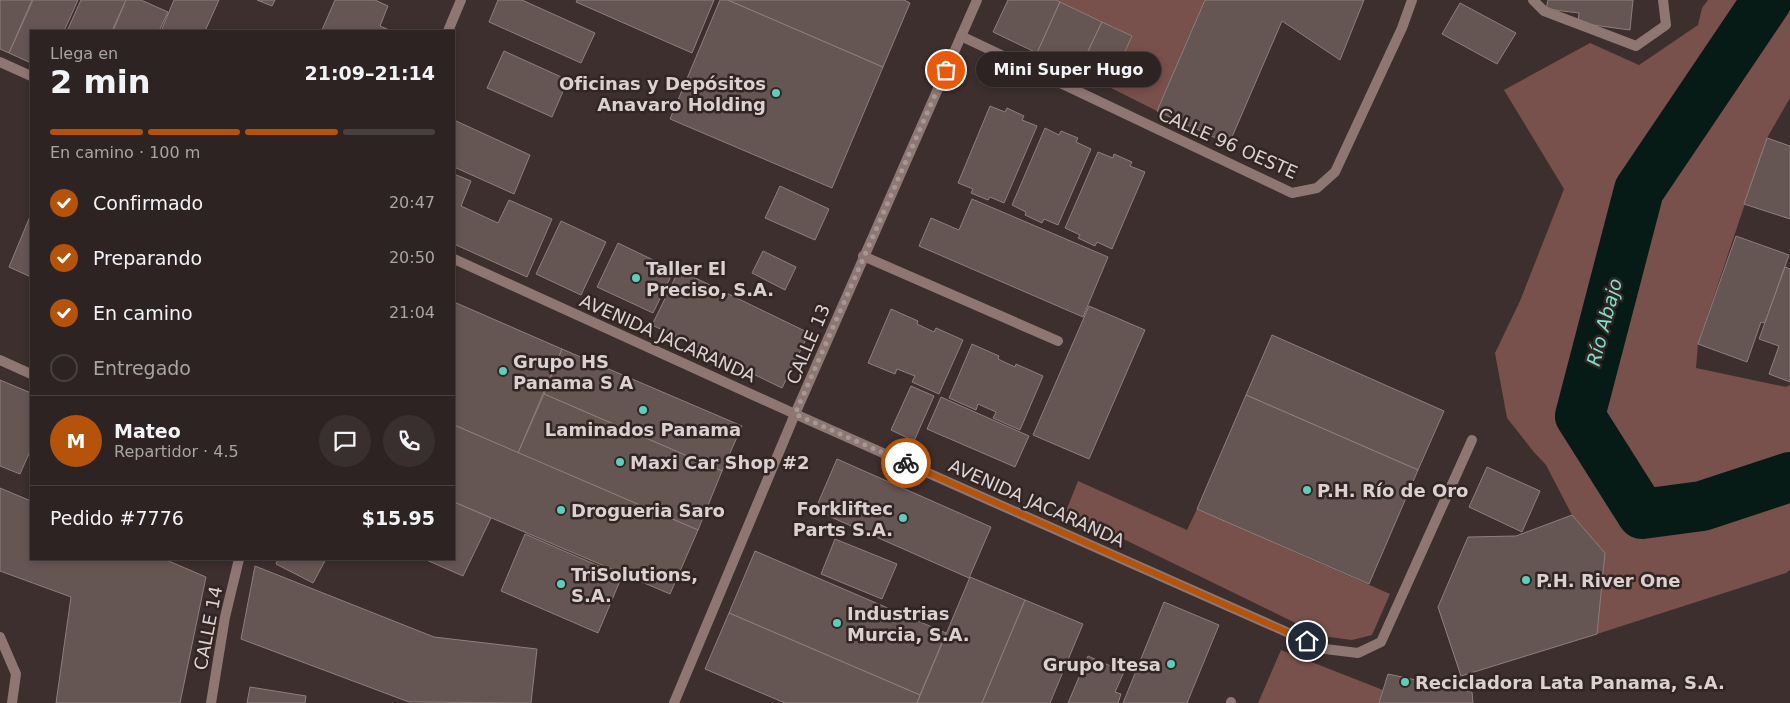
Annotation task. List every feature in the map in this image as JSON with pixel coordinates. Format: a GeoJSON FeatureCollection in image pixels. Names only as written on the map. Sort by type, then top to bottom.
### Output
{"type":"FeatureCollection","features":[{"type":"Feature","properties":{"kind":"street"},"geometry":{"type":"LineString","coordinates":[[448,30],[460,0]]}},
{"type":"Feature","properties":{"kind":"street","name":"CALLE 13"},"geometry":{"type":"LineString","coordinates":[[674,703],[795,414],[977,0]]}},
{"type":"Feature","properties":{"kind":"street","name":"CALLE 96 OESTE"},"geometry":{"type":"LineString","coordinates":[[961,36],[1292,193],[1317,188],[1336,172],[1402,28],[1412,0]]}},
{"type":"Feature","properties":{"kind":"street"},"geometry":{"type":"LineString","coordinates":[[1533,0],[1544,11],[1636,46],[1666,25],[1663,0]]}},
{"type":"Feature","properties":{"kind":"street"},"geometry":{"type":"LineString","coordinates":[[0,62],[30,76]]}},
{"type":"Feature","properties":{"kind":"street"},"geometry":{"type":"LineString","coordinates":[[864,256],[1058,341]]}},
{"type":"Feature","properties":{"kind":"street","name":"AVENIDA JACARANDA"},"geometry":{"type":"LineString","coordinates":[[455,259],[795,414],[1326,649],[1358,653],[1381,642],[1472,440]]}},
{"type":"Feature","properties":{"kind":"street"},"geometry":{"type":"LineString","coordinates":[[0,360],[30,374]]}},
{"type":"Feature","properties":{"kind":"street","name":"CALLE 14"},"geometry":{"type":"LineString","coordinates":[[211,703],[226,617],[239,560]]}},
{"type":"Feature","properties":{"kind":"street"},"geometry":{"type":"LineString","coordinates":[[0,637],[16,674],[12,703]]}},
{"type":"Feature","properties":{"kind":"shaded area"},"geometry":{"type":"Polygon","coordinates":[[[1056,0],[1205,0],[1157,111],[1109,87],[1132,36],[1056,0]]]}},
{"type":"Feature","properties":{"kind":"shaded area"},"geometry":{"type":"Polygon","coordinates":[[[1708,0],[1790,0],[1790,98],[1767,138],[1698,344],[1696,368],[1786,387],[1790,385],[1790,570],[1786,573],[1597,634],[1605,553],[1572,515],[1546,465],[1507,418],[1495,353],[1520,301],[1564,189],[1504,90],[1590,43],[1639,65],[1698,25],[1702,8],[1708,0]]]}},
{"type":"Feature","properties":{"kind":"shaded area"},"geometry":{"type":"Polygon","coordinates":[[[1078,481],[1187,530],[1197,509],[1390,594],[1372,635],[1352,640],[1322,636],[1066,511],[1078,481]]]}},
{"type":"Feature","properties":{"kind":"shaded area"},"geometry":{"type":"Polygon","coordinates":[[[1281,650],[1383,690],[1379,703],[1258,703],[1281,650]]]}},
{"type":"Feature","properties":{"kind":"building"},"geometry":{"type":"Polygon","coordinates":[[[0,0],[32,0],[9,53],[0,49],[0,0]]]}},
{"type":"Feature","properties":{"kind":"building"},"geometry":{"type":"Polygon","coordinates":[[[33,0],[78,0],[64,30],[30,30],[30,63],[9,53],[33,0]]]}},
{"type":"Feature","properties":{"kind":"building"},"geometry":{"type":"Polygon","coordinates":[[[81,0],[126,0],[112,30],[67,30],[81,0]]]}},
{"type":"Feature","properties":{"kind":"building"},"geometry":{"type":"Polygon","coordinates":[[[126,0],[141,0],[168,12],[159,30],[113,30],[126,0]]]}},
{"type":"Feature","properties":{"kind":"building"},"geometry":{"type":"Polygon","coordinates":[[[174,0],[219,0],[205,30],[161,30],[174,0]]]}},
{"type":"Feature","properties":{"kind":"building"},"geometry":{"type":"Polygon","coordinates":[[[257,0],[275,0],[272,6],[257,0]]]}},
{"type":"Feature","properties":{"kind":"building"},"geometry":{"type":"Polygon","coordinates":[[[335,0],[375,0],[388,6],[380,26],[386,30],[322,30],[335,0]]]}},
{"type":"Feature","properties":{"kind":"building"},"geometry":{"type":"Polygon","coordinates":[[[498,0],[522,0],[595,33],[581,63],[489,22],[498,0]]]}},
{"type":"Feature","properties":{"kind":"building"},"geometry":{"type":"Polygon","coordinates":[[[577,0],[714,0],[692,53],[576,2],[577,0]]]}},
{"type":"Feature","properties":{"kind":"building","name":"Oficinas y Depósitos Anavaro Holding"},"geometry":{"type":"Polygon","coordinates":[[[720,0],[728,0],[883,67],[832,188],[670,119],[720,0]]]}},
{"type":"Feature","properties":{"kind":"building"},"geometry":{"type":"Polygon","coordinates":[[[728,0],[904,0],[910,3],[883,67],[728,0]]]}},
{"type":"Feature","properties":{"kind":"building"},"geometry":{"type":"Polygon","coordinates":[[[1008,0],[1056,0],[1060,2],[1037,53],[993,32],[1008,0]]]}},
{"type":"Feature","properties":{"kind":"building"},"geometry":{"type":"Polygon","coordinates":[[[1205,0],[1364,0],[1340,60],[1282,21],[1229,144],[1157,111],[1205,0]]]}},
{"type":"Feature","properties":{"kind":"building"},"geometry":{"type":"Polygon","coordinates":[[[1548,0],[1633,0],[1630,30],[1578,23],[1579,13],[1546,9],[1548,0]]]}},
{"type":"Feature","properties":{"kind":"building"},"geometry":{"type":"Polygon","coordinates":[[[1060,2],[1102,22],[1078,72],[1037,53],[1060,2]]]}},
{"type":"Feature","properties":{"kind":"building"},"geometry":{"type":"Polygon","coordinates":[[[1460,3],[1516,33],[1497,64],[1442,34],[1460,3]]]}},
{"type":"Feature","properties":{"kind":"building"},"geometry":{"type":"Polygon","coordinates":[[[1102,22],[1132,36],[1109,87],[1078,72],[1102,22]]]}},
{"type":"Feature","properties":{"kind":"building"},"geometry":{"type":"Polygon","coordinates":[[[504,51],[568,80],[552,117],[487,88],[504,51]]]}},
{"type":"Feature","properties":{"kind":"building"},"geometry":{"type":"Polygon","coordinates":[[[990,106],[1005,112],[1007,108],[1024,116],[1022,120],[1037,126],[1004,203],[990,197],[988,200],[971,193],[973,189],[958,183],[990,106]]]}},
{"type":"Feature","properties":{"kind":"building"},"geometry":{"type":"Polygon","coordinates":[[[455,120],[530,155],[514,194],[455,167],[455,120]]]}},
{"type":"Feature","properties":{"kind":"building"},"geometry":{"type":"Polygon","coordinates":[[[1045,128],[1059,135],[1061,131],[1078,138],[1076,142],[1091,149],[1058,225],[1044,219],[1042,223],[1025,215],[1026,212],[1012,205],[1045,128]]]}},
{"type":"Feature","properties":{"kind":"building"},"geometry":{"type":"Polygon","coordinates":[[[1767,138],[1790,146],[1790,219],[1744,204],[1767,138]]]}},
{"type":"Feature","properties":{"kind":"building"},"geometry":{"type":"Polygon","coordinates":[[[1098,152],[1113,158],[1114,154],[1132,162],[1130,166],[1145,172],[1112,249],[1097,242],[1095,246],[1078,238],[1080,235],[1065,228],[1098,152]]]}},
{"type":"Feature","properties":{"kind":"building"},"geometry":{"type":"Polygon","coordinates":[[[455,174],[471,181],[461,206],[498,223],[509,200],[552,219],[527,277],[455,244],[455,174]]]}},
{"type":"Feature","properties":{"kind":"building"},"geometry":{"type":"Polygon","coordinates":[[[780,186],[829,209],[815,240],[765,218],[780,186]]]}},
{"type":"Feature","properties":{"kind":"building"},"geometry":{"type":"Polygon","coordinates":[[[972,199],[1108,257],[1083,317],[919,246],[931,218],[959,230],[972,199]]]}},
{"type":"Feature","properties":{"kind":"building"},"geometry":{"type":"Polygon","coordinates":[[[30,216],[30,277],[9,267],[30,216]]]}},
{"type":"Feature","properties":{"kind":"building"},"geometry":{"type":"Polygon","coordinates":[[[561,221],[606,242],[581,295],[536,274],[561,221]]]}},
{"type":"Feature","properties":{"kind":"building"},"geometry":{"type":"Polygon","coordinates":[[[1736,236],[1789,255],[1765,323],[1761,322],[1747,362],[1698,344],[1736,236]]]}},
{"type":"Feature","properties":{"kind":"building","name":"Taller El Preciso, S.A."},"geometry":{"type":"Polygon","coordinates":[[[618,243],[674,270],[653,313],[597,287],[618,243]]]}},
{"type":"Feature","properties":{"kind":"building"},"geometry":{"type":"Polygon","coordinates":[[[763,251],[796,267],[785,290],[752,273],[763,251]]]}},
{"type":"Feature","properties":{"kind":"building"},"geometry":{"type":"Polygon","coordinates":[[[1785,267],[1790,269],[1790,382],[1769,374],[1779,346],[1759,339],[1785,267]]]}},
{"type":"Feature","properties":{"kind":"building"},"geometry":{"type":"Polygon","coordinates":[[[679,270],[809,333],[782,388],[652,325],[679,270]]]}},
{"type":"Feature","properties":{"kind":"building","name":"Grupo HS Panama S A"},"geometry":{"type":"Polygon","coordinates":[[[455,302],[562,349],[518,453],[455,425],[455,302]]]}},
{"type":"Feature","properties":{"kind":"building"},"geometry":{"type":"Polygon","coordinates":[[[1089,306],[1145,330],[1089,459],[1033,435],[1089,306]]]}},
{"type":"Feature","properties":{"kind":"building"},"geometry":{"type":"Polygon","coordinates":[[[891,309],[918,321],[917,324],[934,332],[936,328],[963,340],[939,394],[912,382],[915,376],[897,369],[895,374],[868,363],[891,309]]]}},
{"type":"Feature","properties":{"kind":"building"},"geometry":{"type":"Polygon","coordinates":[[[1272,335],[1444,411],[1418,470],[1246,395],[1272,335]]]}},
{"type":"Feature","properties":{"kind":"building"},"geometry":{"type":"Polygon","coordinates":[[[972,344],[999,356],[998,359],[1015,367],[1016,364],[1043,376],[1020,430],[993,418],[996,412],[978,404],[976,410],[949,398],[972,344]]]}},
{"type":"Feature","properties":{"kind":"building","name":"Laminados Panama"},"geometry":{"type":"Polygon","coordinates":[[[562,349],[742,426],[722,471],[544,394],[562,349]]]}},
{"type":"Feature","properties":{"kind":"building"},"geometry":{"type":"Polygon","coordinates":[[[0,380],[30,393],[30,451],[20,474],[0,466],[0,380]]]}},
{"type":"Feature","properties":{"kind":"building"},"geometry":{"type":"Polygon","coordinates":[[[911,386],[934,396],[914,441],[891,430],[911,386]]]}},
{"type":"Feature","properties":{"kind":"building","name":"Maxi Car Shop #2"},"geometry":{"type":"Polygon","coordinates":[[[544,394],[722,471],[698,530],[518,453],[544,394]]]}},
{"type":"Feature","properties":{"kind":"building","name":"P.H. Río de Oro"},"geometry":{"type":"Polygon","coordinates":[[[1246,395],[1418,470],[1369,584],[1197,509],[1246,395]]]}},
{"type":"Feature","properties":{"kind":"building"},"geometry":{"type":"Polygon","coordinates":[[[941,397],[1029,436],[1015,467],[927,429],[941,397]]]}},
{"type":"Feature","properties":{"kind":"building","name":"Drogueria Saro"},"geometry":{"type":"Polygon","coordinates":[[[455,425],[698,530],[670,594],[455,502],[455,425]]]}},
{"type":"Feature","properties":{"kind":"building","name":"Forkliftec Parts S.A."},"geometry":{"type":"Polygon","coordinates":[[[837,459],[991,527],[969,578],[815,510],[837,459]]]}},
{"type":"Feature","properties":{"kind":"building"},"geometry":{"type":"Polygon","coordinates":[[[1487,467],[1540,491],[1522,532],[1469,507],[1487,467]]]}},
{"type":"Feature","properties":{"kind":"building"},"geometry":{"type":"Polygon","coordinates":[[[0,488],[30,501],[30,560],[166,560],[206,577],[180,703],[56,703],[71,597],[0,571],[0,488]]]}},
{"type":"Feature","properties":{"kind":"building"},"geometry":{"type":"Polygon","coordinates":[[[455,502],[491,518],[463,576],[426,560],[455,560],[455,502]]]}},
{"type":"Feature","properties":{"kind":"building","name":"P.H. River One"},"geometry":{"type":"Polygon","coordinates":[[[1572,515],[1605,553],[1597,634],[1461,676],[1438,607],[1468,537],[1516,536],[1572,515]]]}},
{"type":"Feature","properties":{"kind":"building","name":"TriSolutions, S.A."},"geometry":{"type":"Polygon","coordinates":[[[525,534],[622,576],[598,633],[501,591],[525,534]]]}},
{"type":"Feature","properties":{"kind":"building"},"geometry":{"type":"Polygon","coordinates":[[[835,539],[897,564],[882,599],[821,574],[835,539]]]}},
{"type":"Feature","properties":{"kind":"building","name":"Industrias Murcia, S.A."},"geometry":{"type":"Polygon","coordinates":[[[755,551],[946,633],[920,695],[729,613],[755,551]]]}},
{"type":"Feature","properties":{"kind":"building"},"geometry":{"type":"Polygon","coordinates":[[[278,560],[325,560],[313,583],[276,564],[278,560]]]}},
{"type":"Feature","properties":{"kind":"building"},"geometry":{"type":"Polygon","coordinates":[[[255,566],[434,637],[537,649],[531,703],[409,702],[241,639],[255,566]]]}},
{"type":"Feature","properties":{"kind":"building"},"geometry":{"type":"Polygon","coordinates":[[[970,577],[1025,600],[982,703],[917,703],[970,577]]]}},
{"type":"Feature","properties":{"kind":"building"},"geometry":{"type":"Polygon","coordinates":[[[1025,600],[1083,624],[1050,703],[982,703],[1025,600]]]}},
{"type":"Feature","properties":{"kind":"building","name":"Grupo Itesa"},"geometry":{"type":"Polygon","coordinates":[[[1164,602],[1219,625],[1187,703],[1123,703],[1164,602]]]}},
{"type":"Feature","properties":{"kind":"building"},"geometry":{"type":"Polygon","coordinates":[[[729,613],[920,695],[917,703],[785,703],[705,669],[729,613]]]}},
{"type":"Feature","properties":{"kind":"building"},"geometry":{"type":"Polygon","coordinates":[[[1088,656],[1124,672],[1115,692],[1121,694],[1118,703],[1068,703],[1088,656]]]}},
{"type":"Feature","properties":{"kind":"building","name":"Recicladora Lata Panama, S.A."},"geometry":{"type":"Polygon","coordinates":[[[1388,674],[1472,692],[1473,703],[1379,703],[1388,674]]]}},
{"type":"Feature","properties":{"kind":"building"},"geometry":{"type":"Polygon","coordinates":[[[250,687],[306,696],[305,703],[247,703],[250,687]]]}},
{"type":"Feature","properties":{"kind":"waterway","name":"Río Abajo"},"geometry":{"type":"LineString","coordinates":[[1767,0],[1639,190],[1580,416],[1642,514],[1702,506],[1790,477]]}},
{"type":"Feature","properties":{"kind":"way so far"},"geometry":{"type":"LineString","coordinates":[[906,463],[795,414],[946,70]]}},
{"type":"Feature","properties":{"kind":"place","name":"Mini Super Hugo"},"geometry":{"type":"Point","coordinates":[946,70]}},
{"type":"Feature","properties":{"kind":"place","name":"Oficinas y Depósitos Anavaro Holding"},"geometry":{"type":"Point","coordinates":[776,93]}},
{"type":"Feature","properties":{"kind":"place","name":"Taller El Preciso, S.A."},"geometry":{"type":"Point","coordinates":[636,278]}},
{"type":"Feature","properties":{"kind":"place","name":"Grupo HS Panama S A"},"geometry":{"type":"Point","coordinates":[503,371]}},
{"type":"Feature","properties":{"kind":"place","name":"Laminados Panama"},"geometry":{"type":"Point","coordinates":[643,410]}},
{"type":"Feature","properties":{"kind":"place","name":"Maxi Car Shop #2"},"geometry":{"type":"Point","coordinates":[620,462]}},
{"type":"Feature","properties":{"kind":"place","name":"P.H. Río de Oro"},"geometry":{"type":"Point","coordinates":[1307,490]}},
{"type":"Feature","properties":{"kind":"place","name":"Drogueria Saro"},"geometry":{"type":"Point","coordinates":[561,510]}},
{"type":"Feature","properties":{"kind":"place","name":"Forkliftec Parts S.A."},"geometry":{"type":"Point","coordinates":[903,518]}},
{"type":"Feature","properties":{"kind":"place","name":"P.H. River One"},"geometry":{"type":"Point","coordinates":[1526,580]}},
{"type":"Feature","properties":{"kind":"place","name":"TriSolutions, S.A."},"geometry":{"type":"Point","coordinates":[561,584]}},
{"type":"Feature","properties":{"kind":"place","name":"Industrias Murcia, S.A."},"geometry":{"type":"Point","coordinates":[837,623]}},
{"type":"Feature","properties":{"kind":"place","name":"Grupo Itesa"},"geometry":{"type":"Point","coordinates":[1171,664]}},
{"type":"Feature","properties":{"kind":"place","name":"Recicladora Lata Panama, S.A."},"geometry":{"type":"Point","coordinates":[1405,682]}},
{"type":"Feature","properties":{"kind":"route"},"geometry":{"type":"LineString","coordinates":[[906,463],[1307,641]]}}]}
